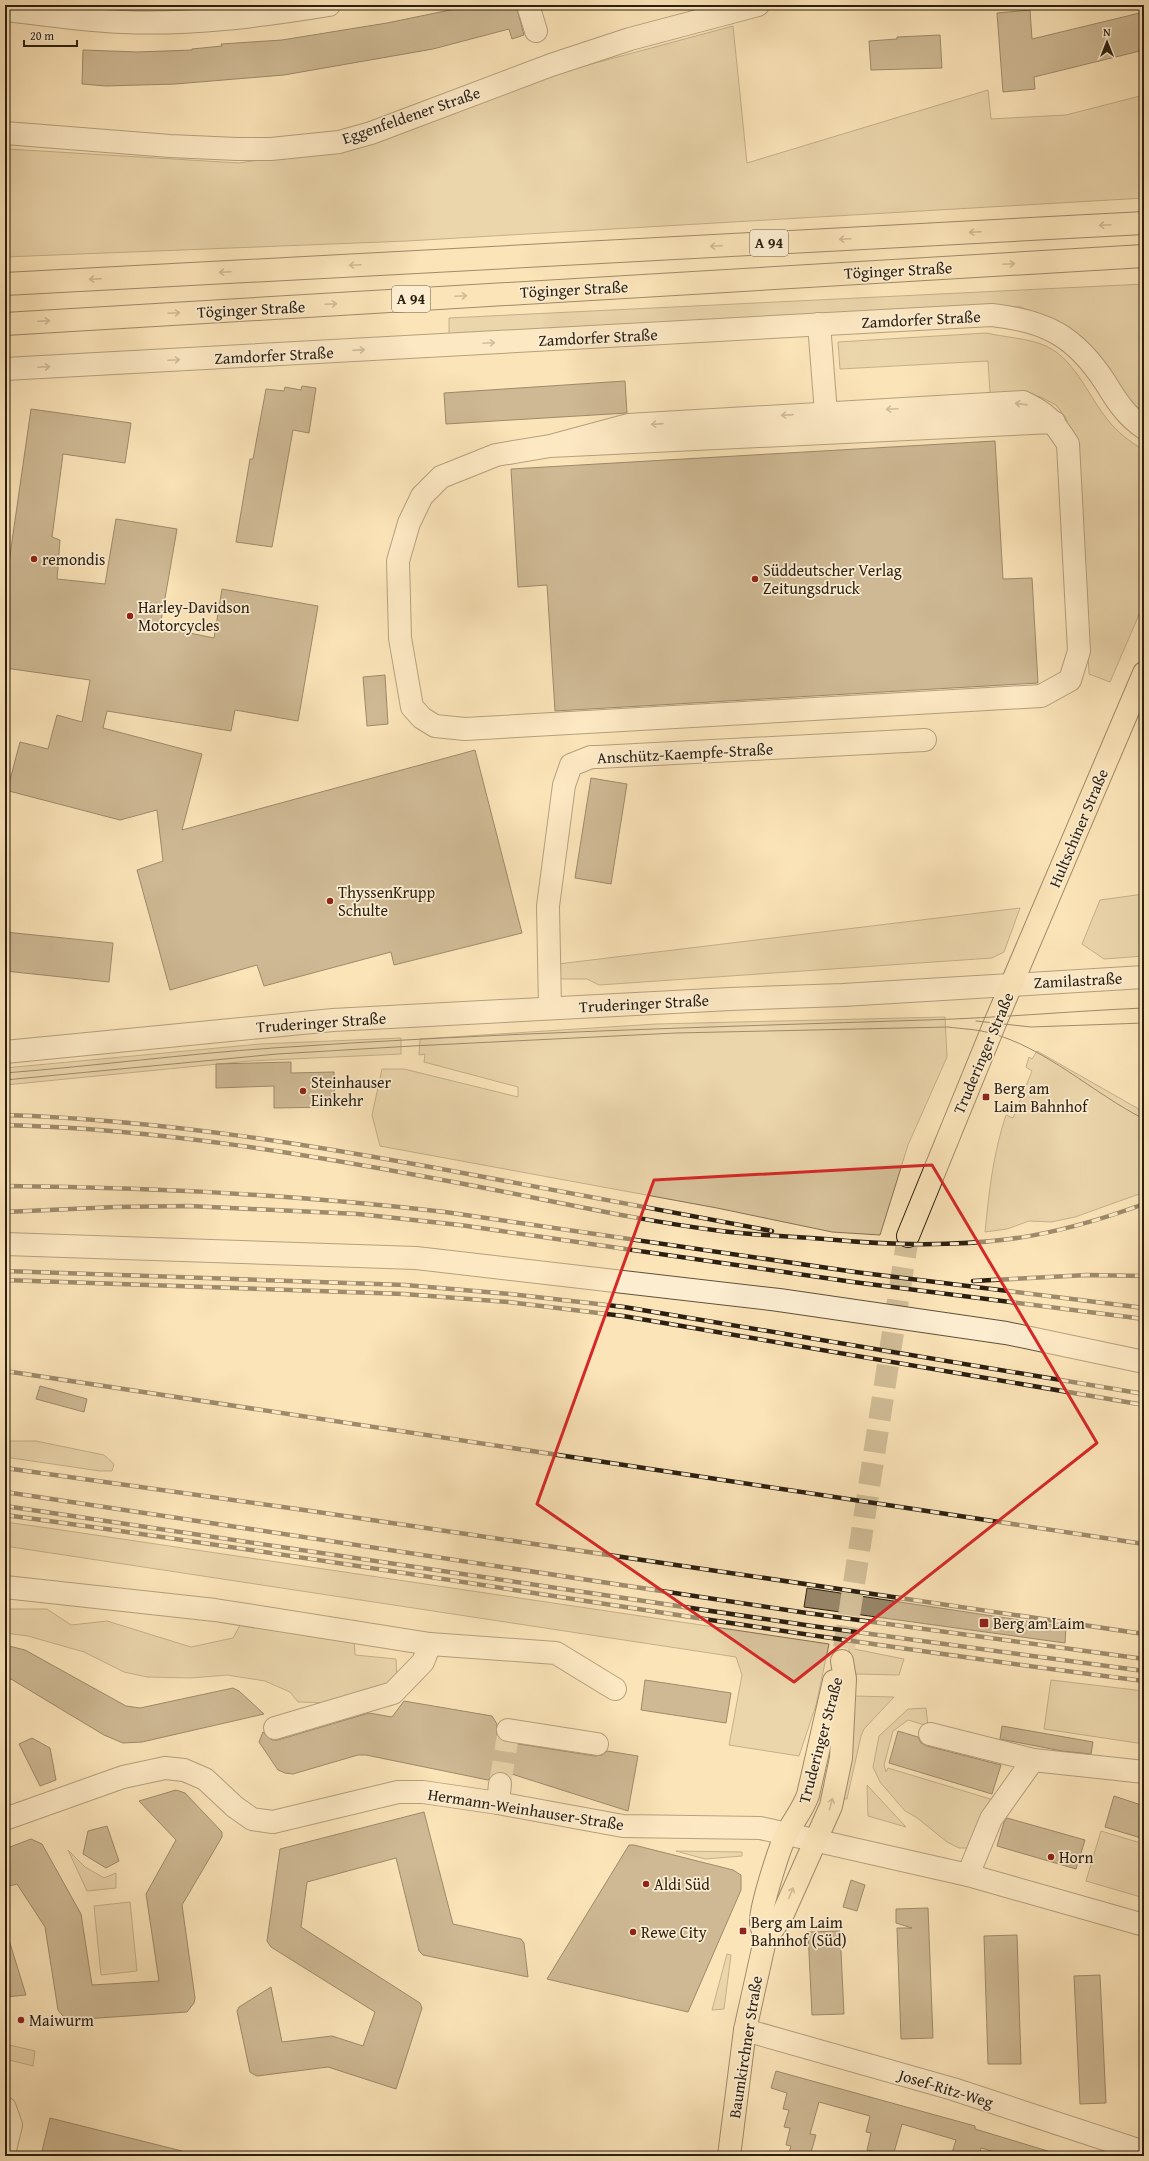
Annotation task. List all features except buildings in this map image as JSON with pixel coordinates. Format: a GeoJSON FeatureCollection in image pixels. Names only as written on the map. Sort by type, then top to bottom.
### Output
{"type":"FeatureCollection","features":[{"type":"Feature","properties":{"kind":"main road","name":"A 94"},"geometry":{"type":"LineString","coordinates":[[5,284],[1144,223]]}},
{"type":"Feature","properties":{"kind":"main road","name":"Töginger Straße"},"geometry":{"type":"LineString","coordinates":[[5,324],[1144,256]]}},
{"type":"Feature","properties":{"kind":"main road","name":"Hultschiner Straße"},"geometry":{"type":"LineString","coordinates":[[1012,984],[1144,673]]}},
{"type":"Feature","properties":{"kind":"main road","name":"Truderinger Straße"},"geometry":{"type":"LineString","coordinates":[[908,1236],[1012,984]]}},
{"type":"Feature","properties":{"kind":"main road","name":"Truderinger Straße"},"geometry":{"type":"LineString","coordinates":[[787,1833],[804,1807],[808,1795],[835,1677],[843,1654],[844,1679],[841,1758],[831,1806],[817,1840]]}},
{"type":"Feature","properties":{"kind":"main road","name":"Baumkirchner Straße"},"geometry":{"type":"LineString","coordinates":[[765,1940],[761,1921],[776,1861],[787,1833]]}},
{"type":"Feature","properties":{"kind":"main road","name":"Baumkirchner Straße"},"geometry":{"type":"LineString","coordinates":[[729,2156],[745,2030],[765,1940],[782,1916],[817,1840]]}},
{"type":"Feature","properties":{"kind":"street"},"geometry":{"type":"LineString","coordinates":[[5,10],[111,22],[152,23],[214,12],[285,12],[329,5]]}},
{"type":"Feature","properties":{"kind":"street"},"geometry":{"type":"LineString","coordinates":[[528,5],[536,31]]}},
{"type":"Feature","properties":{"kind":"street","name":"Eggenfeldener Straße"},"geometry":{"type":"LineString","coordinates":[[5,133],[163,146],[237,149],[271,149],[339,142],[371,133],[551,65],[727,9],[758,5]]}},
{"type":"Feature","properties":{"kind":"street","name":"Zamdorfer Straße"},"geometry":{"type":"LineString","coordinates":[[5,369],[992,315],[1016,318],[1037,323],[1054,330],[1073,342],[1094,366],[1125,412],[1144,428]]}},
{"type":"Feature","properties":{"kind":"street"},"geometry":{"type":"LineString","coordinates":[[819,324],[826,413]]}},
{"type":"Feature","properties":{"kind":"street"},"geometry":{"type":"LineString","coordinates":[[1023,402],[1042,411],[1054,422],[1068,444],[1079,651],[1070,680],[1041,696],[465,729],[435,726],[422,718],[412,708],[400,638],[398,561],[408,523],[422,496],[441,477],[496,455],[550,446],[628,425],[1023,402]]}},
{"type":"Feature","properties":{"kind":"street"},"geometry":{"type":"LineString","coordinates":[[550,446],[1054,422]]}},
{"type":"Feature","properties":{"kind":"street","name":"Anschütz-Kaempfe-Straße"},"geometry":{"type":"LineString","coordinates":[[550,1008],[548,906],[564,785],[571,765],[591,757],[598,756],[925,740]]}},
{"type":"Feature","properties":{"kind":"street","name":"Zamilastraße"},"geometry":{"type":"LineString","coordinates":[[1012,984],[1144,977]]}},
{"type":"Feature","properties":{"kind":"street","name":"Truderinger Straße"},"geometry":{"type":"LineString","coordinates":[[5,1052],[333,1020],[730,998],[843,995],[1012,984]]}},
{"type":"Feature","properties":{"kind":"street"},"geometry":{"type":"LineString","coordinates":[[5,1244],[416,1258],[780,1300],[919,1322],[1006,1332],[1144,1362]]}},
{"type":"Feature","properties":{"kind":"street"},"geometry":{"type":"LineString","coordinates":[[5,1587],[215,1610],[430,1644],[556,1653],[615,1689]]}},
{"type":"Feature","properties":{"kind":"street"},"geometry":{"type":"LineString","coordinates":[[275,1728],[393,1693],[423,1662],[430,1644]]}},
{"type":"Feature","properties":{"kind":"street"},"geometry":{"type":"LineString","coordinates":[[505,1730],[596,1744]]}},
{"type":"Feature","properties":{"kind":"street"},"geometry":{"type":"LineString","coordinates":[[930,1734],[1033,1760],[1144,1772]]}},
{"type":"Feature","properties":{"kind":"street"},"geometry":{"type":"LineString","coordinates":[[968,1875],[991,1819],[1033,1760]]}},
{"type":"Feature","properties":{"kind":"street","name":"Hermann-Weinhauser-Straße"},"geometry":{"type":"LineString","coordinates":[[5,1819],[123,1777],[165,1768],[184,1770],[205,1779],[235,1807],[252,1819],[273,1822],[398,1792],[499,1793],[623,1826],[760,1828],[787,1833]]}},
{"type":"Feature","properties":{"kind":"street"},"geometry":{"type":"LineString","coordinates":[[787,1833],[968,1875],[1144,1925]]}},
{"type":"Feature","properties":{"kind":"street","name":"Josef-Ritz-Weg"},"geometry":{"type":"LineString","coordinates":[[745,2030],[953,2089],[1144,2152]]}},
{"type":"Feature","properties":{"kind":"street"},"geometry":{"type":"LineString","coordinates":[[5,2108],[11,2126],[5,2150]]}},
{"type":"Feature","properties":{"kind":"highlighted area"},"geometry":{"type":"Polygon","coordinates":[[[932,1165],[1097,1443],[794,1682],[537,1504],[654,1180],[932,1165]]]}},
{"type":"Feature","properties":{"kind":"shaded area"},"geometry":{"type":"Polygon","coordinates":[[[733,26],[747,163],[988,90],[991,119],[1066,115],[1144,95],[1144,198],[407,241],[5,257],[5,147],[8,149],[239,163],[376,143],[547,76],[733,26]]]}},
{"type":"Feature","properties":{"kind":"shaded area"},"geometry":{"type":"Polygon","coordinates":[[[1144,284],[1144,418],[1054,321],[1021,307],[997,306],[449,335],[449,318],[1144,284]]]}},
{"type":"Feature","properties":{"kind":"shaded area"},"geometry":{"type":"Polygon","coordinates":[[[986,333],[1034,342],[1052,349],[1071,366],[1111,424],[1134,444],[1144,450],[1144,603],[1110,682],[1089,674],[1081,500],[1073,439],[1066,418],[1056,405],[1041,397],[1020,392],[990,393],[988,361],[840,369],[838,342],[986,333]]]}},
{"type":"Feature","properties":{"kind":"shaded area"},"geometry":{"type":"Polygon","coordinates":[[[1144,894],[1144,956],[1104,959],[1082,944],[1100,900],[1144,894]]]}},
{"type":"Feature","properties":{"kind":"shaded area"},"geometry":{"type":"Polygon","coordinates":[[[1020,908],[1004,952],[992,958],[599,985],[587,979],[558,979],[558,964],[1020,908]]]}},
{"type":"Feature","properties":{"kind":"shaded area"},"geometry":{"type":"Polygon","coordinates":[[[945,1017],[947,1057],[908,1145],[880,1235],[832,1232],[717,1208],[380,1146],[372,1115],[382,1069],[404,1069],[518,1097],[518,1087],[424,1062],[425,1054],[419,1055],[420,1039],[656,1024],[945,1017]]]}},
{"type":"Feature","properties":{"kind":"shaded area"},"geometry":{"type":"Polygon","coordinates":[[[401,1038],[401,1054],[249,1061],[5,1085],[5,1068],[260,1044],[401,1038]]]}},
{"type":"Feature","properties":{"kind":"shaded area"},"geometry":{"type":"Polygon","coordinates":[[[1037,1051],[1144,1112],[1144,1183],[1140,1184],[1142,1193],[1075,1217],[1051,1222],[1029,1221],[1007,1229],[985,1232],[992,1173],[1006,1115],[1013,1118],[1032,1071],[1026,1067],[1029,1057],[1032,1059],[1037,1051]]]}},
{"type":"Feature","properties":{"kind":"shaded area"},"geometry":{"type":"Polygon","coordinates":[[[5,1441],[36,1441],[104,1455],[114,1464],[112,1471],[100,1471],[5,1457],[5,1441]]]}},
{"type":"Feature","properties":{"kind":"shaded area"},"geometry":{"type":"Polygon","coordinates":[[[5,1522],[829,1644],[816,1705],[799,1756],[729,1745],[742,1675],[736,1657],[5,1546],[5,1522]]]}},
{"type":"Feature","properties":{"kind":"shaded area"},"geometry":{"type":"Polygon","coordinates":[[[5,1609],[47,1609],[71,1625],[107,1621],[191,1647],[233,1638],[244,1618],[354,1635],[355,1655],[396,1659],[397,1681],[340,1703],[298,1702],[290,1692],[265,1681],[227,1675],[191,1678],[147,1677],[124,1672],[84,1652],[28,1636],[5,1633],[5,1609]]]}},
{"type":"Feature","properties":{"kind":"shaded area"},"geometry":{"type":"Polygon","coordinates":[[[849,1648],[904,1659],[899,1675],[856,1674],[855,1696],[894,1697],[864,1729],[861,1736],[847,1799],[841,1799],[849,1681],[849,1648]]]}},
{"type":"Feature","properties":{"kind":"shaded area"},"geometry":{"type":"Polygon","coordinates":[[[1051,1680],[1144,1691],[1144,1744],[1044,1729],[1051,1680]]]}},
{"type":"Feature","properties":{"kind":"shaded area"},"geometry":{"type":"Polygon","coordinates":[[[926,1708],[928,1726],[908,1720],[893,1731],[884,1765],[886,1772],[888,1768],[997,1801],[969,1848],[959,1848],[947,1842],[916,1817],[905,1811],[880,1782],[873,1767],[879,1736],[908,1709],[926,1708]]]}},
{"type":"Feature","properties":{"kind":"shaded area"},"geometry":{"type":"Polygon","coordinates":[[[867,1785],[906,1827],[868,1816],[867,1785]]]}},
{"type":"Feature","properties":{"kind":"shaded area"},"geometry":{"type":"Polygon","coordinates":[[[1101,1831],[1144,1844],[1144,1898],[1086,1881],[1101,1831]]]}},
{"type":"Feature","properties":{"kind":"shaded area"},"geometry":{"type":"Polygon","coordinates":[[[68,1850],[85,1867],[104,1878],[116,1873],[116,1888],[87,1891],[68,1850]]]}},
{"type":"Feature","properties":{"kind":"shaded area"},"geometry":{"type":"Polygon","coordinates":[[[676,1851],[742,1852],[742,1856],[705,1859],[676,1851]]]}},
{"type":"Feature","properties":{"kind":"shaded area"},"geometry":{"type":"Polygon","coordinates":[[[130,1902],[137,1971],[101,1975],[94,1906],[130,1902]]]}},
{"type":"Feature","properties":{"kind":"shaded area"},"geometry":{"type":"Polygon","coordinates":[[[727,1954],[731,1955],[724,2009],[712,2010],[727,1954]]]}},
{"type":"Feature","properties":{"kind":"shaded area"},"geometry":{"type":"Polygon","coordinates":[[[5,2044],[35,2051],[33,2066],[5,2059],[5,2044]]]}},
{"type":"Feature","properties":{"kind":"tunnel"},"geometry":{"type":"LineString","coordinates":[[844,1648],[908,1236]]}},
{"type":"Feature","properties":{"kind":"tunnel"},"geometry":{"type":"LineString","coordinates":[[500,1784],[508,1735]]}},
{"type":"Feature","properties":{"kind":"tram line"},"geometry":{"type":"LineString","coordinates":[[5,1073],[240,1051],[436,1038],[953,1019],[1144,1008]]}},
{"type":"Feature","properties":{"kind":"tram line"},"geometry":{"type":"LineString","coordinates":[[976,1021],[1031,1027],[1144,1023]]}},
{"type":"Feature","properties":{"kind":"tram line"},"geometry":{"type":"LineString","coordinates":[[5,1080],[277,1054],[412,1046],[676,1033],[948,1027],[990,1033],[1030,1049],[1050,1060],[1125,1109],[1144,1119]]}},
{"type":"Feature","properties":{"kind":"railway"},"geometry":{"type":"LineString","coordinates":[[5,1115],[126,1123],[246,1137],[365,1155],[772,1231]]}},
{"type":"Feature","properties":{"kind":"railway"},"geometry":{"type":"LineString","coordinates":[[5,1125],[63,1127],[121,1132],[236,1145],[407,1173],[624,1216],[721,1231],[871,1243],[940,1244],[987,1242],[1010,1239],[1078,1225],[1144,1204]]}},
{"type":"Feature","properties":{"kind":"railway"},"geometry":{"type":"LineString","coordinates":[[5,1186],[170,1190],[390,1206],[445,1212],[855,1272],[1144,1308]]}},
{"type":"Feature","properties":{"kind":"railway"},"geometry":{"type":"LineString","coordinates":[[5,1212],[115,1207],[189,1206],[358,1214],[460,1225],[853,1282],[1144,1319]]}},
{"type":"Feature","properties":{"kind":"railway"},"geometry":{"type":"LineString","coordinates":[[5,1271],[405,1285],[510,1294],[624,1307],[1144,1394]]}},
{"type":"Feature","properties":{"kind":"railway"},"geometry":{"type":"LineString","coordinates":[[973,1281],[1087,1275],[1144,1276]]}},
{"type":"Feature","properties":{"kind":"railway"},"geometry":{"type":"LineString","coordinates":[[5,1280],[404,1294],[508,1302],[623,1316],[1144,1405]]}},
{"type":"Feature","properties":{"kind":"railway"},"geometry":{"type":"LineString","coordinates":[[5,1371],[1144,1544]]}},
{"type":"Feature","properties":{"kind":"railway"},"geometry":{"type":"LineString","coordinates":[[5,1468],[297,1509],[1144,1634]]}},
{"type":"Feature","properties":{"kind":"railway"},"geometry":{"type":"LineString","coordinates":[[5,1492],[807,1613],[1144,1659]]}},
{"type":"Feature","properties":{"kind":"railway"},"geometry":{"type":"LineString","coordinates":[[5,1506],[812,1626],[1144,1671]]}},
{"type":"Feature","properties":{"kind":"railway"},"geometry":{"type":"LineString","coordinates":[[5,1515],[290,1556],[859,1642],[1144,1681]]}},
{"type":"Feature","properties":{"kind":"place","name":"remondis"},"geometry":{"type":"Point","coordinates":[34,559]}},
{"type":"Feature","properties":{"kind":"place","name":"Süddeutscher Verlag Zeitungsdruck"},"geometry":{"type":"Point","coordinates":[755,579]}},
{"type":"Feature","properties":{"kind":"place","name":"Harley-Davidson Motorcycles"},"geometry":{"type":"Point","coordinates":[130,616]}},
{"type":"Feature","properties":{"kind":"place","name":"ThyssenKrupp Schulte"},"geometry":{"type":"Point","coordinates":[330,901]}},
{"type":"Feature","properties":{"kind":"place","name":"Steinhauser Einkehr"},"geometry":{"type":"Point","coordinates":[303,1091]}},
{"type":"Feature","properties":{"kind":"place","name":"Berg am Laim Bahnhof"},"geometry":{"type":"Point","coordinates":[986,1097]}},
{"type":"Feature","properties":{"kind":"place","name":"Berg am Laim"},"geometry":{"type":"Point","coordinates":[984,1623]}},
{"type":"Feature","properties":{"kind":"place","name":"Horn"},"geometry":{"type":"Point","coordinates":[1051,1857]}},
{"type":"Feature","properties":{"kind":"place","name":"Aldi Süd"},"geometry":{"type":"Point","coordinates":[646,1884]}},
{"type":"Feature","properties":{"kind":"place","name":"Berg am Laim Bahnhof (Süd)"},"geometry":{"type":"Point","coordinates":[743,1931]}},
{"type":"Feature","properties":{"kind":"place","name":"Rewe City"},"geometry":{"type":"Point","coordinates":[633,1932]}},
{"type":"Feature","properties":{"kind":"place","name":"Maiwurm"},"geometry":{"type":"Point","coordinates":[21,2020]}}]}
